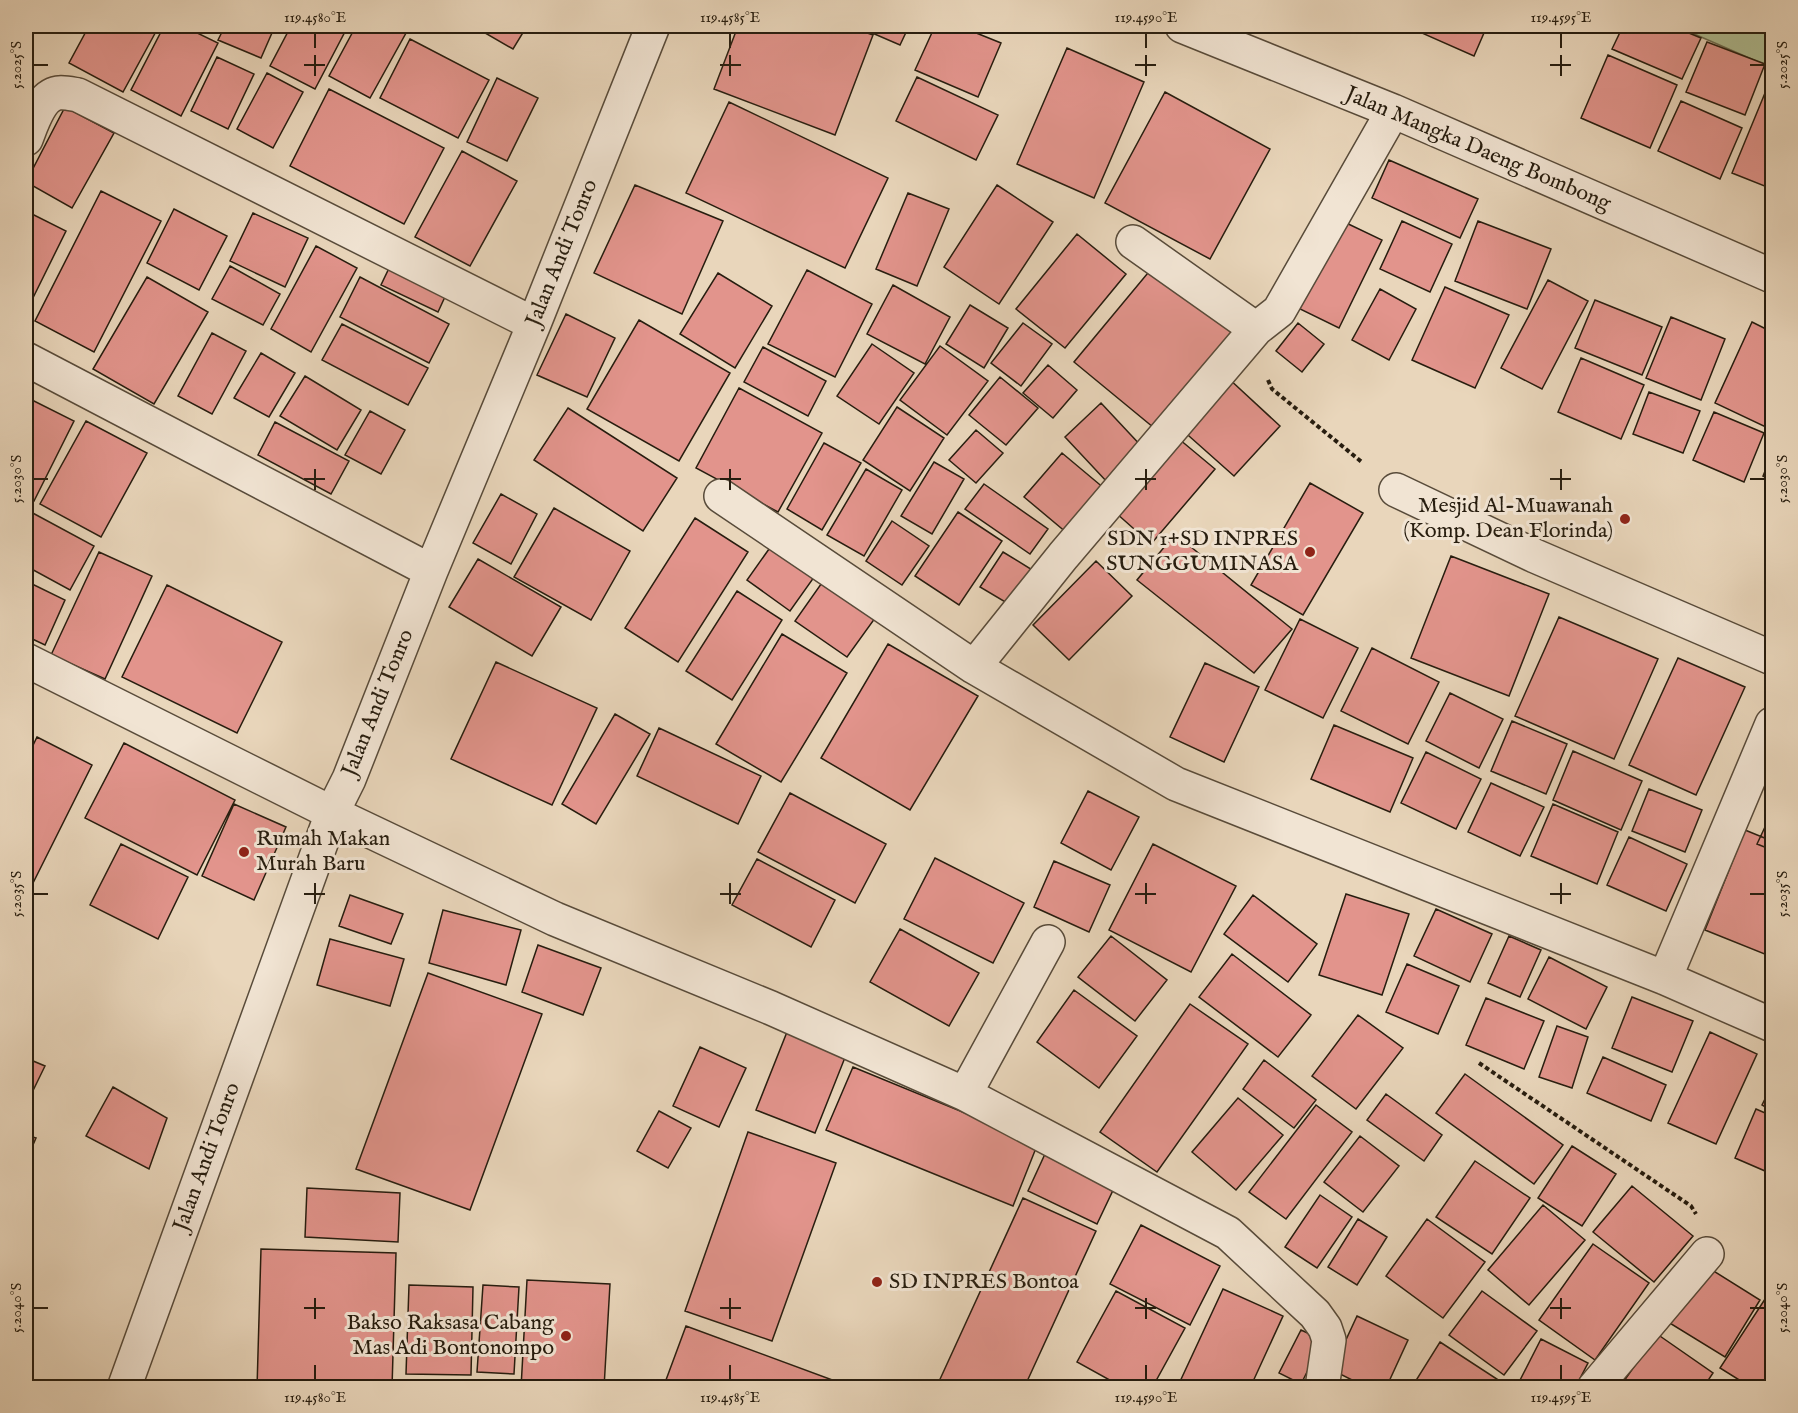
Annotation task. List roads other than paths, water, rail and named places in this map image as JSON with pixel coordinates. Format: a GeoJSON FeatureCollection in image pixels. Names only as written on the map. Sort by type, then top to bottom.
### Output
{"type":"FeatureCollection","features":[{"type":"Feature","properties":{"kind":"street","name":"Jalan Andi Tonro"},"geometry":{"type":"LineString","coordinates":[[124,1388],[332,813],[349,779],[431,571],[534,324],[653,26]]}},
{"type":"Feature","properties":{"kind":"street","name":"Jalan Mangka Daeng Bombong"},"geometry":{"type":"LineString","coordinates":[[1182,26],[1393,111],[1773,276]]}},
{"type":"Feature","properties":{"kind":"street"},"geometry":{"type":"LineString","coordinates":[[26,139],[39,109],[49,97],[59,92],[78,95],[534,324]]}},
{"type":"Feature","properties":{"kind":"street"},"geometry":{"type":"LineString","coordinates":[[974,667],[1063,556],[1256,329],[1279,311],[1393,111]]}},
{"type":"Feature","properties":{"kind":"street"},"geometry":{"type":"LineString","coordinates":[[1133,242],[1256,329]]}},
{"type":"Feature","properties":{"kind":"street"},"geometry":{"type":"LineString","coordinates":[[26,359],[431,571]]}},
{"type":"Feature","properties":{"kind":"street"},"geometry":{"type":"LineString","coordinates":[[1396,490],[1535,556],[1773,658]]}},
{"type":"Feature","properties":{"kind":"street"},"geometry":{"type":"LineString","coordinates":[[721,496],[974,667],[1176,784],[1665,978],[1773,1025]]}},
{"type":"Feature","properties":{"kind":"street"},"geometry":{"type":"LineString","coordinates":[[26,660],[332,813],[555,920],[771,1008],[965,1094],[1228,1233],[1315,1314],[1325,1328],[1329,1340],[1322,1388]]}},
{"type":"Feature","properties":{"kind":"street"},"geometry":{"type":"LineString","coordinates":[[1665,978],[1773,724]]}},
{"type":"Feature","properties":{"kind":"street"},"geometry":{"type":"LineString","coordinates":[[965,1094],[1048,942]]}},
{"type":"Feature","properties":{"kind":"street"},"geometry":{"type":"LineString","coordinates":[[1594,1388],[1707,1254]]}},
{"type":"Feature","properties":{"kind":"place","name":"Mesjid Al-Muawanah (Komp. Dean Florinda)"},"geometry":{"type":"Point","coordinates":[1625,519]}},
{"type":"Feature","properties":{"kind":"place","name":"SDN 1+SD INPRES SUNGGUMINASA"},"geometry":{"type":"Point","coordinates":[1310,552]}},
{"type":"Feature","properties":{"kind":"place","name":"Rumah Makan Murah Baru"},"geometry":{"type":"Point","coordinates":[244,852]}},
{"type":"Feature","properties":{"kind":"place","name":"SD INPRES Bontoa"},"geometry":{"type":"Point","coordinates":[877,1282]}},
{"type":"Feature","properties":{"kind":"place","name":"Bakso Raksasa Cabang Mas Adi Bontonompo"},"geometry":{"type":"Point","coordinates":[566,1336]}}]}
